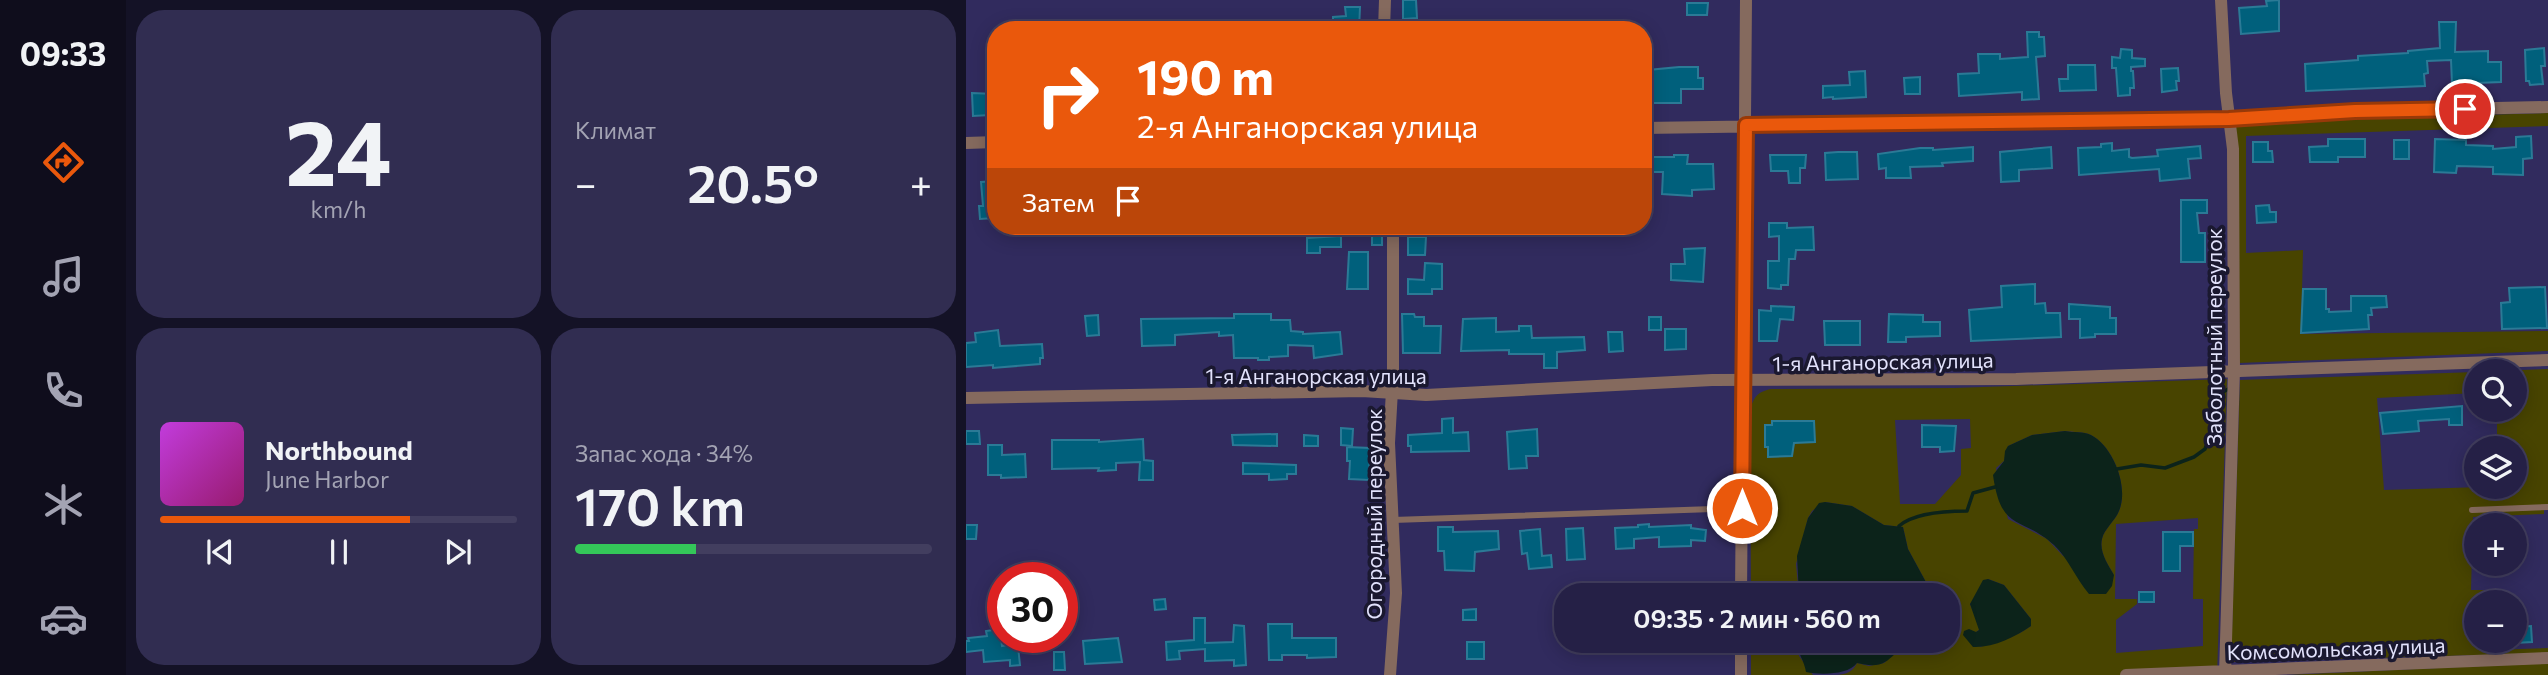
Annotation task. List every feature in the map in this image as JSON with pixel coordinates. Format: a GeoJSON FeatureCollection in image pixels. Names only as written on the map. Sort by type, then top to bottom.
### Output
{"type":"FeatureCollection","features":[{"type":"Feature","properties":{"kind":"street"},"geometry":{"type":"LineString","coordinates":[[1384,21],[1385,0]]}},
{"type":"Feature","properties":{"kind":"street"},"geometry":{"type":"LineString","coordinates":[[1741,583],[1746,0]]}},
{"type":"Feature","properties":{"kind":"street","name":"Заболотный переулок"},"geometry":{"type":"LineString","coordinates":[[2221,0],[2233,149],[2234,370],[2225,674]]}},
{"type":"Feature","properties":{"kind":"street"},"geometry":{"type":"LineString","coordinates":[[1652,128],[2229,119],[2355,111],[2548,107]]}},
{"type":"Feature","properties":{"kind":"street"},"geometry":{"type":"LineString","coordinates":[[966,143],[987,142]]}},
{"type":"Feature","properties":{"kind":"street","name":"Огородный переулок"},"geometry":{"type":"LineString","coordinates":[[1390,675],[1395,593],[1389,443],[1393,235]]}},
{"type":"Feature","properties":{"kind":"street","name":"1-я Анганорская улица"},"geometry":{"type":"LineString","coordinates":[[966,398],[1391,392],[1426,395],[1712,380],[2016,379],[2548,360]]}},
{"type":"Feature","properties":{"kind":"street"},"geometry":{"type":"LineString","coordinates":[[1741,653],[1741,675]]}},
{"type":"Feature","properties":{"kind":"street","name":"Комсомольская улица"},"geometry":{"type":"LineString","coordinates":[[2126,675],[2225,674],[2548,659]]}},
{"type":"Feature","properties":{"kind":"lane"},"geometry":{"type":"LineString","coordinates":[[2472,510],[2548,507]]}},
{"type":"Feature","properties":{"kind":"lane"},"geometry":{"type":"LineString","coordinates":[[1393,520],[1742,508]]}},
{"type":"Feature","properties":{"kind":"shaded area"},"geometry":{"type":"Polygon","coordinates":[[[2548,113],[2548,126],[2246,136],[2246,253],[2303,250],[2301,334],[2548,331],[2548,351],[2239,363],[2234,122],[2548,113]]]}},
{"type":"Feature","properties":{"kind":"shaded area"},"geometry":{"type":"Polygon","coordinates":[[[2548,369],[2548,509],[2544,509],[2544,514],[2464,513],[2464,576],[2471,576],[2471,590],[2464,590],[2464,653],[2527,653],[2527,649],[2548,648],[2548,653],[2231,662],[2240,380],[2464,372],[2464,394],[2377,398],[2384,490],[2464,488],[2464,499],[2527,499],[2527,436],[2497,436],[2497,422],[2527,422],[2527,370],[2548,369]]]}},
{"type":"Feature","properties":{"kind":"shaded area"},"geometry":{"type":"Polygon","coordinates":[[[2227,379],[2217,675],[1838,675],[1849,672],[1857,663],[1869,666],[1884,663],[1895,653],[1960,653],[1960,583],[1926,583],[1908,549],[1903,527],[1884,525],[1852,506],[1825,502],[1812,511],[1808,518],[1796,564],[1798,583],[1751,583],[1750,410],[1757,396],[1771,389],[1954,388],[2227,379]],[[1970,419],[1895,420],[1900,504],[1935,504],[1961,475],[1961,449],[1971,448],[1970,419]],[[2065,431],[2032,435],[2008,446],[2004,461],[1996,468],[2008,519],[2047,539],[2063,556],[2114,575],[2101,544],[2103,535],[2117,515],[2122,502],[2121,480],[2113,458],[2099,441],[2088,434],[2065,431]],[[2198,518],[2116,524],[2115,599],[2137,599],[2137,604],[2116,620],[2116,653],[2203,646],[2203,599],[2193,599],[2194,529],[2198,529],[2198,518]],[[1988,579],[1970,604],[1980,629],[1976,632],[1980,647],[2020,633],[2031,626],[2031,619],[2004,585],[1988,579]]]}},
{"type":"Feature","properties":{"kind":"shaded area"},"geometry":{"type":"Polygon","coordinates":[[[2065,431],[2088,434],[2099,441],[2113,458],[2121,480],[2122,502],[2101,544],[2114,575],[2112,586],[2106,594],[2089,594],[2059,550],[2042,536],[2007,515],[1997,493],[1993,475],[2004,461],[2008,446],[2032,435],[2065,431]]]}},
{"type":"Feature","properties":{"kind":"shaded area"},"geometry":{"type":"Polygon","coordinates":[[[1819,503],[1852,506],[1884,525],[1903,527],[1908,549],[1926,583],[1798,583],[1797,556],[1808,518],[1819,503]]]}},
{"type":"Feature","properties":{"kind":"shaded area"},"geometry":{"type":"Polygon","coordinates":[[[1988,579],[2004,585],[2031,619],[2031,626],[2004,641],[1973,647],[1963,635],[1964,631],[1969,629],[1976,632],[1979,630],[1970,604],[1983,580],[1988,579]]]}},
{"type":"Feature","properties":{"kind":"shaded area"},"geometry":{"type":"Polygon","coordinates":[[[1751,653],[1798,653],[1813,675],[1751,675],[1751,653]]]}},
{"type":"Feature","properties":{"kind":"shaded area"},"geometry":{"type":"Polygon","coordinates":[[[1799,653],[1896,653],[1882,664],[1857,663],[1847,670],[1826,674],[1806,672],[1799,653]]]}},
{"type":"Feature","properties":{"kind":"shaded area"},"geometry":{"type":"Polygon","coordinates":[[[2548,663],[2548,675],[2286,675],[2548,663]]]}},
{"type":"Feature","properties":{"kind":"building"},"geometry":{"type":"Polygon","coordinates":[[[1403,0],[1416,0],[1417,18],[1403,19],[1403,0]]]}},
{"type":"Feature","properties":{"kind":"building"},"geometry":{"type":"Polygon","coordinates":[[[2279,0],[2279,31],[2241,34],[2239,8],[2267,6],[2266,1],[2279,0]]]}},
{"type":"Feature","properties":{"kind":"building"},"geometry":{"type":"Polygon","coordinates":[[[1687,3],[1708,3],[1707,15],[1687,15],[1687,3]]]}},
{"type":"Feature","properties":{"kind":"building"},"geometry":{"type":"Polygon","coordinates":[[[1345,7],[1360,7],[1359,21],[1333,21],[1333,17],[1346,16],[1345,7]]]}},
{"type":"Feature","properties":{"kind":"building"},"geometry":{"type":"Polygon","coordinates":[[[2439,22],[2456,22],[2455,52],[2488,51],[2488,62],[2501,62],[2501,82],[2452,84],[2451,60],[2427,61],[2425,86],[2306,91],[2305,64],[2358,60],[2358,56],[2440,48],[2439,22]]]}},
{"type":"Feature","properties":{"kind":"building"},"geometry":{"type":"Polygon","coordinates":[[[2027,32],[2039,32],[2039,37],[2044,37],[2045,56],[2036,57],[2039,99],[2022,100],[2022,92],[1959,96],[1958,74],[1979,73],[1978,54],[2000,54],[2000,59],[2028,57],[2027,32]]]}},
{"type":"Feature","properties":{"kind":"building"},"geometry":{"type":"Polygon","coordinates":[[[2544,48],[2545,66],[2541,66],[2543,84],[2530,85],[2529,81],[2526,81],[2525,50],[2544,48]]]}},
{"type":"Feature","properties":{"kind":"building"},"geometry":{"type":"Polygon","coordinates":[[[2121,49],[2132,50],[2132,58],[2145,59],[2145,66],[2131,67],[2134,88],[2130,88],[2130,95],[2118,96],[2116,68],[2112,68],[2112,57],[2120,58],[2121,49]]]}},
{"type":"Feature","properties":{"kind":"building"},"geometry":{"type":"Polygon","coordinates":[[[2068,65],[2095,65],[2096,90],[2060,91],[2059,79],[2068,79],[2068,65]]]}},
{"type":"Feature","properties":{"kind":"building"},"geometry":{"type":"Polygon","coordinates":[[[1698,67],[1698,78],[1703,78],[1703,89],[1681,89],[1681,103],[1652,103],[1652,70],[1698,67]]]}},
{"type":"Feature","properties":{"kind":"building"},"geometry":{"type":"Polygon","coordinates":[[[2178,68],[2177,90],[2162,92],[2161,69],[2178,68]]]}},
{"type":"Feature","properties":{"kind":"building"},"geometry":{"type":"Polygon","coordinates":[[[1865,71],[1866,97],[1823,98],[1823,86],[1850,85],[1849,72],[1865,71]]]}},
{"type":"Feature","properties":{"kind":"building"},"geometry":{"type":"Polygon","coordinates":[[[1920,77],[1920,94],[1905,94],[1904,78],[1920,77]]]}},
{"type":"Feature","properties":{"kind":"building"},"geometry":{"type":"Polygon","coordinates":[[[972,93],[987,94],[987,115],[973,116],[972,93]]]}},
{"type":"Feature","properties":{"kind":"building"},"geometry":{"type":"Polygon","coordinates":[[[2531,136],[2532,158],[2523,159],[2523,175],[2493,174],[2493,167],[2457,166],[2456,173],[2434,172],[2435,139],[2466,140],[2466,145],[2493,146],[2493,149],[2516,147],[2516,137],[2531,136]]]}},
{"type":"Feature","properties":{"kind":"building"},"geometry":{"type":"Polygon","coordinates":[[[2328,139],[2365,139],[2365,157],[2338,157],[2338,162],[2310,162],[2309,147],[2328,146],[2328,139]]]}},
{"type":"Feature","properties":{"kind":"building"},"geometry":{"type":"Polygon","coordinates":[[[2394,140],[2409,140],[2409,159],[2394,159],[2394,140]]]}},
{"type":"Feature","properties":{"kind":"building"},"geometry":{"type":"Polygon","coordinates":[[[2253,142],[2268,142],[2268,151],[2272,151],[2273,162],[2253,162],[2253,142]]]}},
{"type":"Feature","properties":{"kind":"building"},"geometry":{"type":"Polygon","coordinates":[[[2112,143],[2112,151],[2129,149],[2129,157],[2132,158],[2158,156],[2157,150],[2200,146],[2201,158],[2188,159],[2190,178],[2160,181],[2159,169],[2079,175],[2078,148],[2101,147],[2101,144],[2112,143]]]}},
{"type":"Feature","properties":{"kind":"building"},"geometry":{"type":"Polygon","coordinates":[[[1973,147],[1973,161],[1942,163],[1943,166],[1910,167],[1911,178],[1886,178],[1886,168],[1879,169],[1878,154],[1920,148],[1933,150],[1973,147]]]}},
{"type":"Feature","properties":{"kind":"building"},"geometry":{"type":"Polygon","coordinates":[[[2051,147],[2052,168],[2019,170],[2019,181],[2001,182],[2000,152],[2051,147]]]}},
{"type":"Feature","properties":{"kind":"building"},"geometry":{"type":"Polygon","coordinates":[[[1857,152],[1858,179],[1826,180],[1825,153],[1857,152]]]}},
{"type":"Feature","properties":{"kind":"building"},"geometry":{"type":"Polygon","coordinates":[[[1688,155],[1687,164],[1713,164],[1714,189],[1692,190],[1692,196],[1662,194],[1663,172],[1652,172],[1652,157],[1688,155]]]}},
{"type":"Feature","properties":{"kind":"building"},"geometry":{"type":"Polygon","coordinates":[[[1770,155],[1806,155],[1805,168],[1800,168],[1800,183],[1789,183],[1788,171],[1771,171],[1770,155]]]}},
{"type":"Feature","properties":{"kind":"building"},"geometry":{"type":"Polygon","coordinates":[[[981,182],[987,182],[987,218],[980,219],[979,206],[983,206],[981,182]]]}},
{"type":"Feature","properties":{"kind":"building"},"geometry":{"type":"Polygon","coordinates":[[[2181,200],[2207,200],[2207,213],[2197,213],[2199,233],[2205,233],[2205,262],[2181,262],[2181,200]]]}},
{"type":"Feature","properties":{"kind":"building"},"geometry":{"type":"Polygon","coordinates":[[[2269,205],[2270,212],[2276,212],[2276,222],[2257,223],[2256,206],[2269,205]]]}},
{"type":"Feature","properties":{"kind":"building"},"geometry":{"type":"Polygon","coordinates":[[[1769,223],[1787,223],[1787,228],[1813,227],[1814,250],[1796,250],[1795,259],[1789,259],[1788,285],[1781,285],[1781,289],[1768,288],[1768,261],[1779,261],[1779,236],[1769,237],[1769,223]]]}},
{"type":"Feature","properties":{"kind":"building"},"geometry":{"type":"Polygon","coordinates":[[[1372,235],[1382,235],[1382,245],[1372,245],[1372,235]]]}},
{"type":"Feature","properties":{"kind":"building"},"geometry":{"type":"Polygon","coordinates":[[[1341,236],[1341,247],[1320,247],[1320,253],[1307,253],[1307,238],[1341,236]]]}},
{"type":"Feature","properties":{"kind":"building"},"geometry":{"type":"Polygon","coordinates":[[[1408,237],[1426,237],[1425,255],[1408,255],[1408,237]]]}},
{"type":"Feature","properties":{"kind":"building"},"geometry":{"type":"Polygon","coordinates":[[[1705,248],[1703,282],[1671,280],[1671,264],[1685,264],[1684,249],[1705,248]]]}},
{"type":"Feature","properties":{"kind":"building"},"geometry":{"type":"Polygon","coordinates":[[[1349,252],[1368,252],[1368,289],[1347,289],[1349,252]]]}},
{"type":"Feature","properties":{"kind":"building"},"geometry":{"type":"Polygon","coordinates":[[[1425,263],[1442,264],[1442,289],[1432,289],[1432,294],[1408,294],[1408,279],[1424,280],[1425,263]]]}},
{"type":"Feature","properties":{"kind":"building"},"geometry":{"type":"Polygon","coordinates":[[[2035,284],[2035,304],[2045,303],[2046,313],[2060,313],[2061,337],[1971,341],[1969,310],[2002,307],[2001,286],[2035,284]]]}},
{"type":"Feature","properties":{"kind":"building"},"geometry":{"type":"Polygon","coordinates":[[[2545,287],[2547,328],[2502,329],[2501,303],[2510,302],[2509,288],[2545,287]]]}},
{"type":"Feature","properties":{"kind":"building"},"geometry":{"type":"Polygon","coordinates":[[[2303,289],[2326,289],[2326,309],[2329,309],[2329,312],[2351,311],[2351,296],[2386,296],[2387,307],[2371,308],[2372,315],[2368,315],[2369,329],[2301,333],[2303,289]]]}},
{"type":"Feature","properties":{"kind":"building"},"geometry":{"type":"Polygon","coordinates":[[[2069,304],[2110,307],[2110,318],[2116,318],[2116,334],[2095,334],[2095,337],[2080,338],[2080,319],[2069,319],[2069,304]]]}},
{"type":"Feature","properties":{"kind":"building"},"geometry":{"type":"Polygon","coordinates":[[[1771,306],[1794,307],[1793,320],[1780,319],[1777,341],[1759,341],[1759,310],[1771,311],[1771,306]]]}},
{"type":"Feature","properties":{"kind":"building"},"geometry":{"type":"Polygon","coordinates":[[[1234,314],[1271,314],[1271,320],[1290,320],[1291,331],[1303,334],[1340,332],[1342,354],[1314,358],[1313,346],[1288,345],[1288,356],[1269,357],[1269,360],[1234,358],[1233,335],[1219,336],[1219,332],[1175,335],[1175,345],[1142,346],[1141,319],[1234,318],[1234,314]]]}},
{"type":"Feature","properties":{"kind":"building"},"geometry":{"type":"Polygon","coordinates":[[[1402,314],[1424,317],[1424,326],[1441,326],[1440,353],[1403,353],[1402,314]]]}},
{"type":"Feature","properties":{"kind":"building"},"geometry":{"type":"Polygon","coordinates":[[[1889,314],[1923,315],[1923,322],[1940,322],[1940,336],[1906,337],[1906,342],[1888,342],[1889,314]]]}},
{"type":"Feature","properties":{"kind":"building"},"geometry":{"type":"Polygon","coordinates":[[[1098,315],[1099,335],[1087,336],[1085,316],[1098,315]]]}},
{"type":"Feature","properties":{"kind":"building"},"geometry":{"type":"Polygon","coordinates":[[[1649,317],[1661,317],[1661,330],[1649,330],[1649,317]]]}},
{"type":"Feature","properties":{"kind":"building"},"geometry":{"type":"Polygon","coordinates":[[[1496,318],[1496,332],[1519,331],[1519,326],[1531,326],[1532,338],[1584,337],[1585,350],[1557,352],[1557,368],[1544,368],[1544,354],[1509,354],[1509,350],[1461,351],[1463,319],[1496,318]]]}},
{"type":"Feature","properties":{"kind":"building"},"geometry":{"type":"Polygon","coordinates":[[[1824,321],[1860,321],[1860,345],[1825,345],[1824,321]]]}},
{"type":"Feature","properties":{"kind":"building"},"geometry":{"type":"Polygon","coordinates":[[[1665,329],[1686,329],[1686,349],[1665,350],[1665,329]]]}},
{"type":"Feature","properties":{"kind":"building"},"geometry":{"type":"Polygon","coordinates":[[[998,330],[1000,346],[1042,344],[1043,358],[1040,358],[1040,364],[966,367],[966,343],[976,342],[975,333],[998,330]]]}},
{"type":"Feature","properties":{"kind":"building"},"geometry":{"type":"Polygon","coordinates":[[[1608,332],[1622,332],[1623,351],[1609,352],[1608,332]]]}},
{"type":"Feature","properties":{"kind":"building"},"geometry":{"type":"Polygon","coordinates":[[[2462,406],[2462,425],[2449,425],[2449,419],[2418,421],[2419,431],[2383,434],[2380,413],[2462,406]]]}},
{"type":"Feature","properties":{"kind":"building"},"geometry":{"type":"Polygon","coordinates":[[[1453,418],[1453,433],[1468,432],[1469,451],[1411,452],[1408,435],[1442,433],[1442,419],[1453,418]]]}},
{"type":"Feature","properties":{"kind":"building"},"geometry":{"type":"Polygon","coordinates":[[[1772,421],[1814,421],[1815,442],[1794,443],[1792,456],[1768,457],[1765,425],[1772,425],[1772,421]]]}},
{"type":"Feature","properties":{"kind":"building"},"geometry":{"type":"Polygon","coordinates":[[[1922,425],[1956,426],[1954,451],[1940,452],[1940,447],[1922,447],[1922,425]]]}},
{"type":"Feature","properties":{"kind":"building"},"geometry":{"type":"Polygon","coordinates":[[[1341,428],[1353,429],[1352,446],[1341,445],[1341,428]]]}},
{"type":"Feature","properties":{"kind":"building"},"geometry":{"type":"Polygon","coordinates":[[[1537,429],[1538,456],[1526,456],[1527,468],[1509,469],[1507,432],[1537,429]]]}},
{"type":"Feature","properties":{"kind":"building"},"geometry":{"type":"Polygon","coordinates":[[[966,431],[979,431],[980,444],[966,444],[966,431]]]}},
{"type":"Feature","properties":{"kind":"building"},"geometry":{"type":"Polygon","coordinates":[[[1277,434],[1277,446],[1233,445],[1232,435],[1277,434]]]}},
{"type":"Feature","properties":{"kind":"building"},"geometry":{"type":"Polygon","coordinates":[[[1304,435],[1318,436],[1318,446],[1304,446],[1304,435]]]}},
{"type":"Feature","properties":{"kind":"building"},"geometry":{"type":"Polygon","coordinates":[[[1143,439],[1144,460],[1153,461],[1153,480],[1139,480],[1140,462],[1116,463],[1116,470],[1052,469],[1052,440],[1099,442],[1143,439]]]}},
{"type":"Feature","properties":{"kind":"building"},"geometry":{"type":"Polygon","coordinates":[[[988,445],[1002,445],[1002,455],[1025,454],[1026,477],[1001,478],[1001,475],[988,475],[988,445]]]}},
{"type":"Feature","properties":{"kind":"building"},"geometry":{"type":"Polygon","coordinates":[[[1347,447],[1370,448],[1369,480],[1349,479],[1350,461],[1347,461],[1347,447]]]}},
{"type":"Feature","properties":{"kind":"building"},"geometry":{"type":"Polygon","coordinates":[[[1243,463],[1296,465],[1296,474],[1287,474],[1287,479],[1269,480],[1269,474],[1243,474],[1243,463]]]}},
{"type":"Feature","properties":{"kind":"building"},"geometry":{"type":"Polygon","coordinates":[[[1649,524],[1649,527],[1691,525],[1691,528],[1706,530],[1705,541],[1691,540],[1691,546],[1659,547],[1659,537],[1634,539],[1634,548],[1616,549],[1615,528],[1649,524]]]}},
{"type":"Feature","properties":{"kind":"building"},"geometry":{"type":"Polygon","coordinates":[[[966,525],[977,525],[976,539],[966,539],[966,525]]]}},
{"type":"Feature","properties":{"kind":"building"},"geometry":{"type":"Polygon","coordinates":[[[1438,527],[1453,527],[1453,532],[1498,531],[1499,549],[1475,552],[1474,571],[1445,570],[1444,551],[1438,551],[1438,527]]]}},
{"type":"Feature","properties":{"kind":"building"},"geometry":{"type":"Polygon","coordinates":[[[1583,528],[1585,559],[1567,560],[1566,529],[1583,528]]]}},
{"type":"Feature","properties":{"kind":"building"},"geometry":{"type":"Polygon","coordinates":[[[1540,529],[1542,556],[1551,555],[1552,567],[1529,569],[1527,553],[1522,554],[1520,531],[1540,529]]]}},
{"type":"Feature","properties":{"kind":"building"},"geometry":{"type":"Polygon","coordinates":[[[2163,532],[2193,532],[2193,546],[2180,546],[2180,571],[2163,571],[2163,532]]]}},
{"type":"Feature","properties":{"kind":"building"},"geometry":{"type":"Polygon","coordinates":[[[2139,592],[2154,592],[2154,602],[2139,602],[2139,592]]]}},
{"type":"Feature","properties":{"kind":"building"},"geometry":{"type":"Polygon","coordinates":[[[1165,599],[1166,609],[1155,610],[1154,600],[1165,599]]]}},
{"type":"Feature","properties":{"kind":"building"},"geometry":{"type":"Polygon","coordinates":[[[1476,609],[1476,620],[1463,620],[1463,610],[1476,609]]]}},
{"type":"Feature","properties":{"kind":"building"},"geometry":{"type":"Polygon","coordinates":[[[1194,618],[1205,618],[1205,643],[1233,642],[1234,625],[1244,626],[1246,665],[1234,666],[1234,660],[1205,661],[1205,649],[1179,651],[1180,659],[1167,660],[1166,642],[1194,640],[1194,618]]]}},
{"type":"Feature","properties":{"kind":"building"},"geometry":{"type":"Polygon","coordinates":[[[1268,624],[1292,624],[1292,638],[1336,638],[1336,657],[1282,655],[1282,660],[1269,660],[1268,624]]]}},
{"type":"Feature","properties":{"kind":"building"},"geometry":{"type":"Polygon","coordinates":[[[2527,626],[2531,626],[2532,642],[2527,642],[2527,626]]]}},
{"type":"Feature","properties":{"kind":"building"},"geometry":{"type":"Polygon","coordinates":[[[987,636],[987,653],[1019,653],[1020,665],[1010,666],[1010,660],[984,662],[983,650],[966,652],[968,638],[987,636]]]}},
{"type":"Feature","properties":{"kind":"building"},"geometry":{"type":"Polygon","coordinates":[[[1118,638],[1122,662],[1085,664],[1083,641],[1118,638]]]}},
{"type":"Feature","properties":{"kind":"building"},"geometry":{"type":"Polygon","coordinates":[[[1467,642],[1484,642],[1484,659],[1467,659],[1467,642]]]}},
{"type":"Feature","properties":{"kind":"building"},"geometry":{"type":"Polygon","coordinates":[[[1054,653],[1064,653],[1065,670],[1054,670],[1054,653]]]}},
{"type":"Feature","properties":{"kind":"waterway"},"geometry":{"type":"LineString","coordinates":[[2117,469],[2141,465],[2165,468],[2194,457],[2205,449],[2220,411],[2223,392],[2230,388]]}},
{"type":"Feature","properties":{"kind":"waterway"},"geometry":{"type":"LineString","coordinates":[[1899,526],[1922,515],[1967,511],[1973,493],[1995,487]]}},
{"type":"Feature","properties":{"kind":"route"},"geometry":{"type":"LineString","coordinates":[[1742,508],[1746,125],[2229,119],[2355,111],[2465,109]]}}]}
